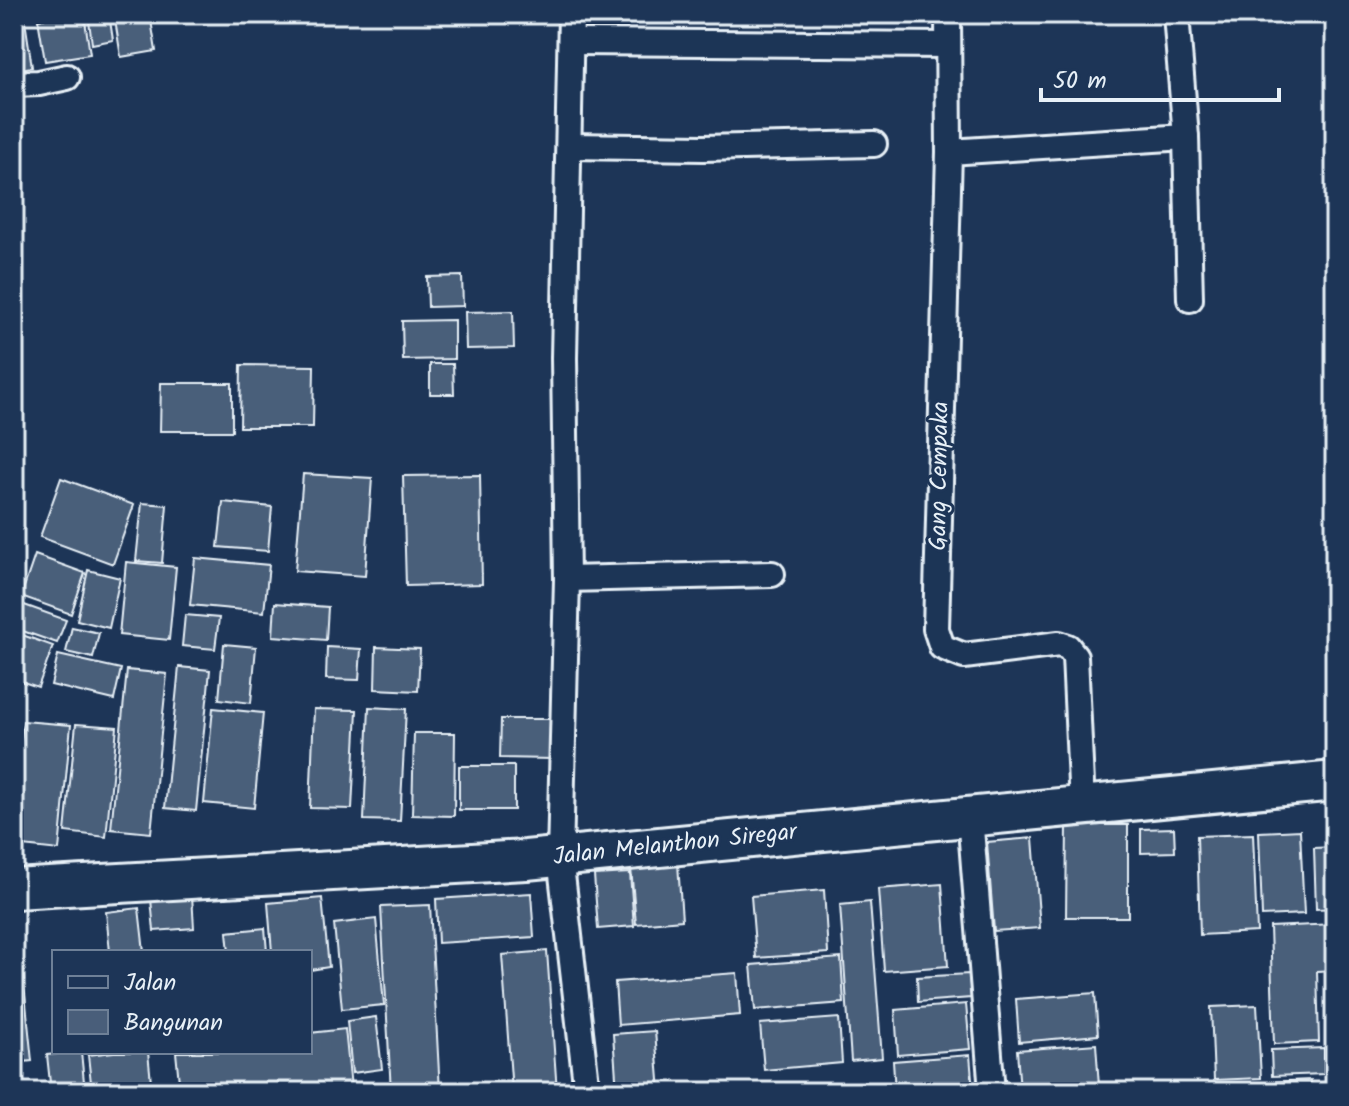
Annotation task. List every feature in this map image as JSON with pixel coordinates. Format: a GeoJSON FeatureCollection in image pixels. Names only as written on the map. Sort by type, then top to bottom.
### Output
{"type":"FeatureCollection","features":[{"type":"Feature","properties":{"kind":"main road","name":"Jalan Melanthon Siregar"},"geometry":{"type":"LineString","coordinates":[[14,889],[560,857],[1335,781]]}},
{"type":"Feature","properties":{"kind":"street"},"geometry":{"type":"LineString","coordinates":[[571,14],[573,42],[564,358],[567,579],[560,857],[587,1092]]}},
{"type":"Feature","properties":{"kind":"street","name":"Gang Cempaka"},"geometry":{"type":"LineString","coordinates":[[948,14],[949,152],[936,629],[942,647],[964,656],[1059,644],[1068,647],[1075,656],[1082,806]]}},
{"type":"Feature","properties":{"kind":"street"},"geometry":{"type":"LineString","coordinates":[[1176,14],[1186,137],[1190,299]]}},
{"type":"Feature","properties":{"kind":"street"},"geometry":{"type":"LineString","coordinates":[[573,42],[948,45]]}},
{"type":"Feature","properties":{"kind":"street"},"geometry":{"type":"LineString","coordinates":[[14,84],[67,77]]}},
{"type":"Feature","properties":{"kind":"street"},"geometry":{"type":"LineString","coordinates":[[949,152],[1186,137]]}},
{"type":"Feature","properties":{"kind":"street"},"geometry":{"type":"LineString","coordinates":[[570,146],[703,148],[874,144]]}},
{"type":"Feature","properties":{"kind":"street"},"geometry":{"type":"LineString","coordinates":[[567,579],[772,574]]}},
{"type":"Feature","properties":{"kind":"street"},"geometry":{"type":"LineString","coordinates":[[970,816],[992,1092]]}},
{"type":"Feature","properties":{"kind":"building"},"geometry":{"type":"Polygon","coordinates":[[[14,14],[24,14],[32,67],[14,70],[14,14]]]}},
{"type":"Feature","properties":{"kind":"building"},"geometry":{"type":"Polygon","coordinates":[[[84,14],[90,54],[45,61],[38,19],[84,14]]]}},
{"type":"Feature","properties":{"kind":"building"},"geometry":{"type":"Polygon","coordinates":[[[88,14],[109,14],[113,40],[92,44],[88,14]]]}},
{"type":"Feature","properties":{"kind":"building"},"geometry":{"type":"Polygon","coordinates":[[[114,14],[150,14],[156,51],[121,57],[114,14]]]}},
{"type":"Feature","properties":{"kind":"building"},"geometry":{"type":"Polygon","coordinates":[[[462,276],[463,306],[428,307],[427,277],[462,276]]]}},
{"type":"Feature","properties":{"kind":"building"},"geometry":{"type":"Polygon","coordinates":[[[513,311],[514,348],[466,349],[465,312],[513,311]]]}},
{"type":"Feature","properties":{"kind":"building"},"geometry":{"type":"Polygon","coordinates":[[[454,320],[454,359],[403,360],[402,321],[454,320]]]}},
{"type":"Feature","properties":{"kind":"building"},"geometry":{"type":"Polygon","coordinates":[[[430,364],[453,364],[454,394],[430,394],[430,364]]]}},
{"type":"Feature","properties":{"kind":"building"},"geometry":{"type":"Polygon","coordinates":[[[241,365],[314,366],[313,427],[240,427],[241,365]]]}},
{"type":"Feature","properties":{"kind":"building"},"geometry":{"type":"Polygon","coordinates":[[[161,383],[232,383],[232,431],[160,431],[161,383]]]}},
{"type":"Feature","properties":{"kind":"building"},"geometry":{"type":"Polygon","coordinates":[[[303,474],[372,478],[365,576],[295,571],[303,474]]]}},
{"type":"Feature","properties":{"kind":"building"},"geometry":{"type":"Polygon","coordinates":[[[480,475],[482,584],[406,586],[403,476],[480,475]]]}},
{"type":"Feature","properties":{"kind":"building"},"geometry":{"type":"Polygon","coordinates":[[[61,478],[134,505],[113,564],[40,537],[61,478]]]}},
{"type":"Feature","properties":{"kind":"building"},"geometry":{"type":"Polygon","coordinates":[[[223,502],[272,507],[268,551],[218,547],[223,502]]]}},
{"type":"Feature","properties":{"kind":"building"},"geometry":{"type":"Polygon","coordinates":[[[142,503],[167,505],[162,563],[136,561],[142,503]]]}},
{"type":"Feature","properties":{"kind":"building"},"geometry":{"type":"Polygon","coordinates":[[[35,555],[85,573],[71,614],[21,596],[35,555]]]}},
{"type":"Feature","properties":{"kind":"building"},"geometry":{"type":"Polygon","coordinates":[[[195,558],[269,565],[264,612],[190,605],[195,558]]]}},
{"type":"Feature","properties":{"kind":"building"},"geometry":{"type":"Polygon","coordinates":[[[126,562],[176,567],[169,640],[119,635],[126,562]]]}},
{"type":"Feature","properties":{"kind":"building"},"geometry":{"type":"Polygon","coordinates":[[[88,570],[120,578],[109,628],[77,620],[88,570]]]}},
{"type":"Feature","properties":{"kind":"building"},"geometry":{"type":"Polygon","coordinates":[[[16,602],[66,620],[57,643],[14,628],[16,602]]]}},
{"type":"Feature","properties":{"kind":"building"},"geometry":{"type":"Polygon","coordinates":[[[275,603],[328,607],[326,640],[273,636],[275,603]]]}},
{"type":"Feature","properties":{"kind":"building"},"geometry":{"type":"Polygon","coordinates":[[[185,615],[219,618],[215,649],[182,646],[185,615]]]}},
{"type":"Feature","properties":{"kind":"building"},"geometry":{"type":"Polygon","coordinates":[[[72,627],[99,633],[93,658],[66,652],[72,627]]]}},
{"type":"Feature","properties":{"kind":"building"},"geometry":{"type":"Polygon","coordinates":[[[14,632],[53,646],[38,687],[14,679],[14,632]]]}},
{"type":"Feature","properties":{"kind":"building"},"geometry":{"type":"Polygon","coordinates":[[[224,644],[256,647],[251,703],[219,699],[224,644]]]}},
{"type":"Feature","properties":{"kind":"building"},"geometry":{"type":"Polygon","coordinates":[[[327,647],[361,649],[359,680],[326,679],[327,647]]]}},
{"type":"Feature","properties":{"kind":"building"},"geometry":{"type":"Polygon","coordinates":[[[376,647],[420,649],[418,691],[375,689],[376,647]]]}},
{"type":"Feature","properties":{"kind":"building"},"geometry":{"type":"Polygon","coordinates":[[[58,655],[121,669],[114,700],[51,685],[58,655]]]}},
{"type":"Feature","properties":{"kind":"building"},"geometry":{"type":"Polygon","coordinates":[[[179,667],[210,670],[196,811],[165,808],[179,667]]]}},
{"type":"Feature","properties":{"kind":"building"},"geometry":{"type":"Polygon","coordinates":[[[127,670],[167,674],[151,833],[111,829],[127,670]]]}},
{"type":"Feature","properties":{"kind":"building"},"geometry":{"type":"Polygon","coordinates":[[[369,707],[406,709],[400,821],[364,820],[369,707]]]}},
{"type":"Feature","properties":{"kind":"building"},"geometry":{"type":"Polygon","coordinates":[[[213,708],[263,713],[254,808],[204,803],[213,708]]]}},
{"type":"Feature","properties":{"kind":"building"},"geometry":{"type":"Polygon","coordinates":[[[314,709],[357,710],[352,809],[310,808],[314,709]]]}},
{"type":"Feature","properties":{"kind":"building"},"geometry":{"type":"Polygon","coordinates":[[[501,719],[553,719],[552,759],[500,758],[501,719]]]}},
{"type":"Feature","properties":{"kind":"building"},"geometry":{"type":"Polygon","coordinates":[[[23,721],[71,725],[59,850],[14,845],[23,721]]]}},
{"type":"Feature","properties":{"kind":"building"},"geometry":{"type":"Polygon","coordinates":[[[76,724],[117,727],[106,837],[65,832],[76,724]]]}},
{"type":"Feature","properties":{"kind":"building"},"geometry":{"type":"Polygon","coordinates":[[[414,733],[455,733],[454,816],[412,815],[414,733]]]}},
{"type":"Feature","properties":{"kind":"building"},"geometry":{"type":"Polygon","coordinates":[[[459,766],[514,766],[514,810],[459,810],[459,766]]]}},
{"type":"Feature","properties":{"kind":"building"},"geometry":{"type":"Polygon","coordinates":[[[1067,825],[1128,825],[1128,917],[1066,917],[1067,825]]]}},
{"type":"Feature","properties":{"kind":"building"},"geometry":{"type":"Polygon","coordinates":[[[1174,828],[1175,852],[1141,853],[1141,829],[1174,828]]]}},
{"type":"Feature","properties":{"kind":"building"},"geometry":{"type":"Polygon","coordinates":[[[1300,830],[1304,914],[1262,916],[1259,832],[1300,830]]]}},
{"type":"Feature","properties":{"kind":"building"},"geometry":{"type":"Polygon","coordinates":[[[1253,834],[1257,932],[1200,935],[1197,836],[1253,834]]]}},
{"type":"Feature","properties":{"kind":"building"},"geometry":{"type":"Polygon","coordinates":[[[1033,838],[1040,928],[994,931],[987,842],[1033,838]]]}},
{"type":"Feature","properties":{"kind":"building"},"geometry":{"type":"Polygon","coordinates":[[[1335,847],[1335,908],[1316,909],[1314,848],[1335,847]]]}},
{"type":"Feature","properties":{"kind":"building"},"geometry":{"type":"Polygon","coordinates":[[[678,864],[682,920],[636,924],[631,868],[678,864]]]}},
{"type":"Feature","properties":{"kind":"building"},"geometry":{"type":"Polygon","coordinates":[[[630,873],[634,926],[598,929],[594,875],[630,873]]]}},
{"type":"Feature","properties":{"kind":"building"},"geometry":{"type":"Polygon","coordinates":[[[942,884],[948,966],[884,971],[878,889],[942,884]]]}},
{"type":"Feature","properties":{"kind":"building"},"geometry":{"type":"Polygon","coordinates":[[[824,890],[828,953],[756,958],[751,896],[824,890]]]}},
{"type":"Feature","properties":{"kind":"building"},"geometry":{"type":"Polygon","coordinates":[[[531,893],[534,937],[438,943],[436,899],[531,893]]]}},
{"type":"Feature","properties":{"kind":"building"},"geometry":{"type":"Polygon","coordinates":[[[192,895],[194,928],[154,931],[151,899],[192,895]]]}},
{"type":"Feature","properties":{"kind":"building"},"geometry":{"type":"Polygon","coordinates":[[[322,898],[329,967],[312,970],[312,950],[272,950],[268,903],[322,898]]]}},
{"type":"Feature","properties":{"kind":"building"},"geometry":{"type":"Polygon","coordinates":[[[870,902],[882,1058],[851,1061],[840,905],[870,902]]]}},
{"type":"Feature","properties":{"kind":"building"},"geometry":{"type":"Polygon","coordinates":[[[430,905],[440,1092],[391,1092],[381,907],[430,905]]]}},
{"type":"Feature","properties":{"kind":"building"},"geometry":{"type":"Polygon","coordinates":[[[139,908],[144,950],[110,950],[106,912],[139,908]]]}},
{"type":"Feature","properties":{"kind":"building"},"geometry":{"type":"Polygon","coordinates":[[[376,919],[384,1005],[342,1009],[334,924],[376,919]]]}},
{"type":"Feature","properties":{"kind":"building"},"geometry":{"type":"Polygon","coordinates":[[[1335,924],[1335,970],[1317,971],[1319,1042],[1274,1044],[1270,927],[1335,924]]]}},
{"type":"Feature","properties":{"kind":"building"},"geometry":{"type":"Polygon","coordinates":[[[14,926],[18,926],[32,1061],[14,1063],[14,926]]]}},
{"type":"Feature","properties":{"kind":"building"},"geometry":{"type":"Polygon","coordinates":[[[265,928],[267,950],[229,950],[227,932],[265,928]]]}},
{"type":"Feature","properties":{"kind":"building"},"geometry":{"type":"Polygon","coordinates":[[[547,951],[557,1092],[512,1092],[502,955],[547,951]]]}},
{"type":"Feature","properties":{"kind":"building"},"geometry":{"type":"Polygon","coordinates":[[[841,958],[844,1003],[755,1010],[751,965],[841,958]]]}},
{"type":"Feature","properties":{"kind":"building"},"geometry":{"type":"Polygon","coordinates":[[[737,973],[740,1015],[618,1025],[615,982],[737,973]]]}},
{"type":"Feature","properties":{"kind":"building"},"geometry":{"type":"Polygon","coordinates":[[[969,974],[971,998],[918,1002],[917,977],[969,974]]]}},
{"type":"Feature","properties":{"kind":"building"},"geometry":{"type":"Polygon","coordinates":[[[1327,982],[1335,982],[1335,1024],[1329,1024],[1327,982]]]}},
{"type":"Feature","properties":{"kind":"building"},"geometry":{"type":"Polygon","coordinates":[[[1095,993],[1098,1035],[1019,1042],[1016,999],[1095,993]]]}},
{"type":"Feature","properties":{"kind":"building"},"geometry":{"type":"Polygon","coordinates":[[[966,1004],[970,1049],[898,1055],[895,1010],[966,1004]]]}},
{"type":"Feature","properties":{"kind":"building"},"geometry":{"type":"Polygon","coordinates":[[[1257,1005],[1261,1078],[1214,1080],[1211,1007],[1257,1005]]]}},
{"type":"Feature","properties":{"kind":"building"},"geometry":{"type":"Polygon","coordinates":[[[376,1017],[382,1069],[352,1073],[347,1021],[376,1017]]]}},
{"type":"Feature","properties":{"kind":"building"},"geometry":{"type":"Polygon","coordinates":[[[839,1018],[842,1063],[764,1070],[760,1024],[839,1018]]]}},
{"type":"Feature","properties":{"kind":"building"},"geometry":{"type":"Polygon","coordinates":[[[345,1029],[351,1088],[316,1092],[180,1092],[176,1054],[312,1054],[312,1033],[345,1029]]]}},
{"type":"Feature","properties":{"kind":"building"},"geometry":{"type":"Polygon","coordinates":[[[1329,1029],[1335,1029],[1335,1075],[1331,1076],[1329,1029]]]}},
{"type":"Feature","properties":{"kind":"building"},"geometry":{"type":"Polygon","coordinates":[[[655,1031],[660,1092],[617,1092],[613,1034],[655,1031]]]}},
{"type":"Feature","properties":{"kind":"building"},"geometry":{"type":"Polygon","coordinates":[[[1096,1044],[1099,1086],[1020,1092],[1017,1050],[1096,1044]]]}},
{"type":"Feature","properties":{"kind":"building"},"geometry":{"type":"Polygon","coordinates":[[[1324,1048],[1324,1074],[1272,1076],[1271,1050],[1324,1048]]]}},
{"type":"Feature","properties":{"kind":"building"},"geometry":{"type":"Polygon","coordinates":[[[81,1054],[85,1092],[51,1092],[47,1055],[81,1054]]]}},
{"type":"Feature","properties":{"kind":"building"},"geometry":{"type":"Polygon","coordinates":[[[148,1054],[152,1092],[92,1092],[88,1055],[148,1054]]]}},
{"type":"Feature","properties":{"kind":"building"},"geometry":{"type":"Polygon","coordinates":[[[970,1055],[973,1091],[895,1092],[893,1061],[970,1055]]]}},
{"type":"Feature","properties":{"kind":"building"},"geometry":{"type":"Polygon","coordinates":[[[1311,1080],[1312,1092],[1270,1092],[1270,1082],[1311,1080]]]}},
{"type":"Feature","properties":{"kind":"building"},"geometry":{"type":"Polygon","coordinates":[[[1259,1084],[1259,1092],[1221,1092],[1220,1086],[1259,1084]]]}}]}
